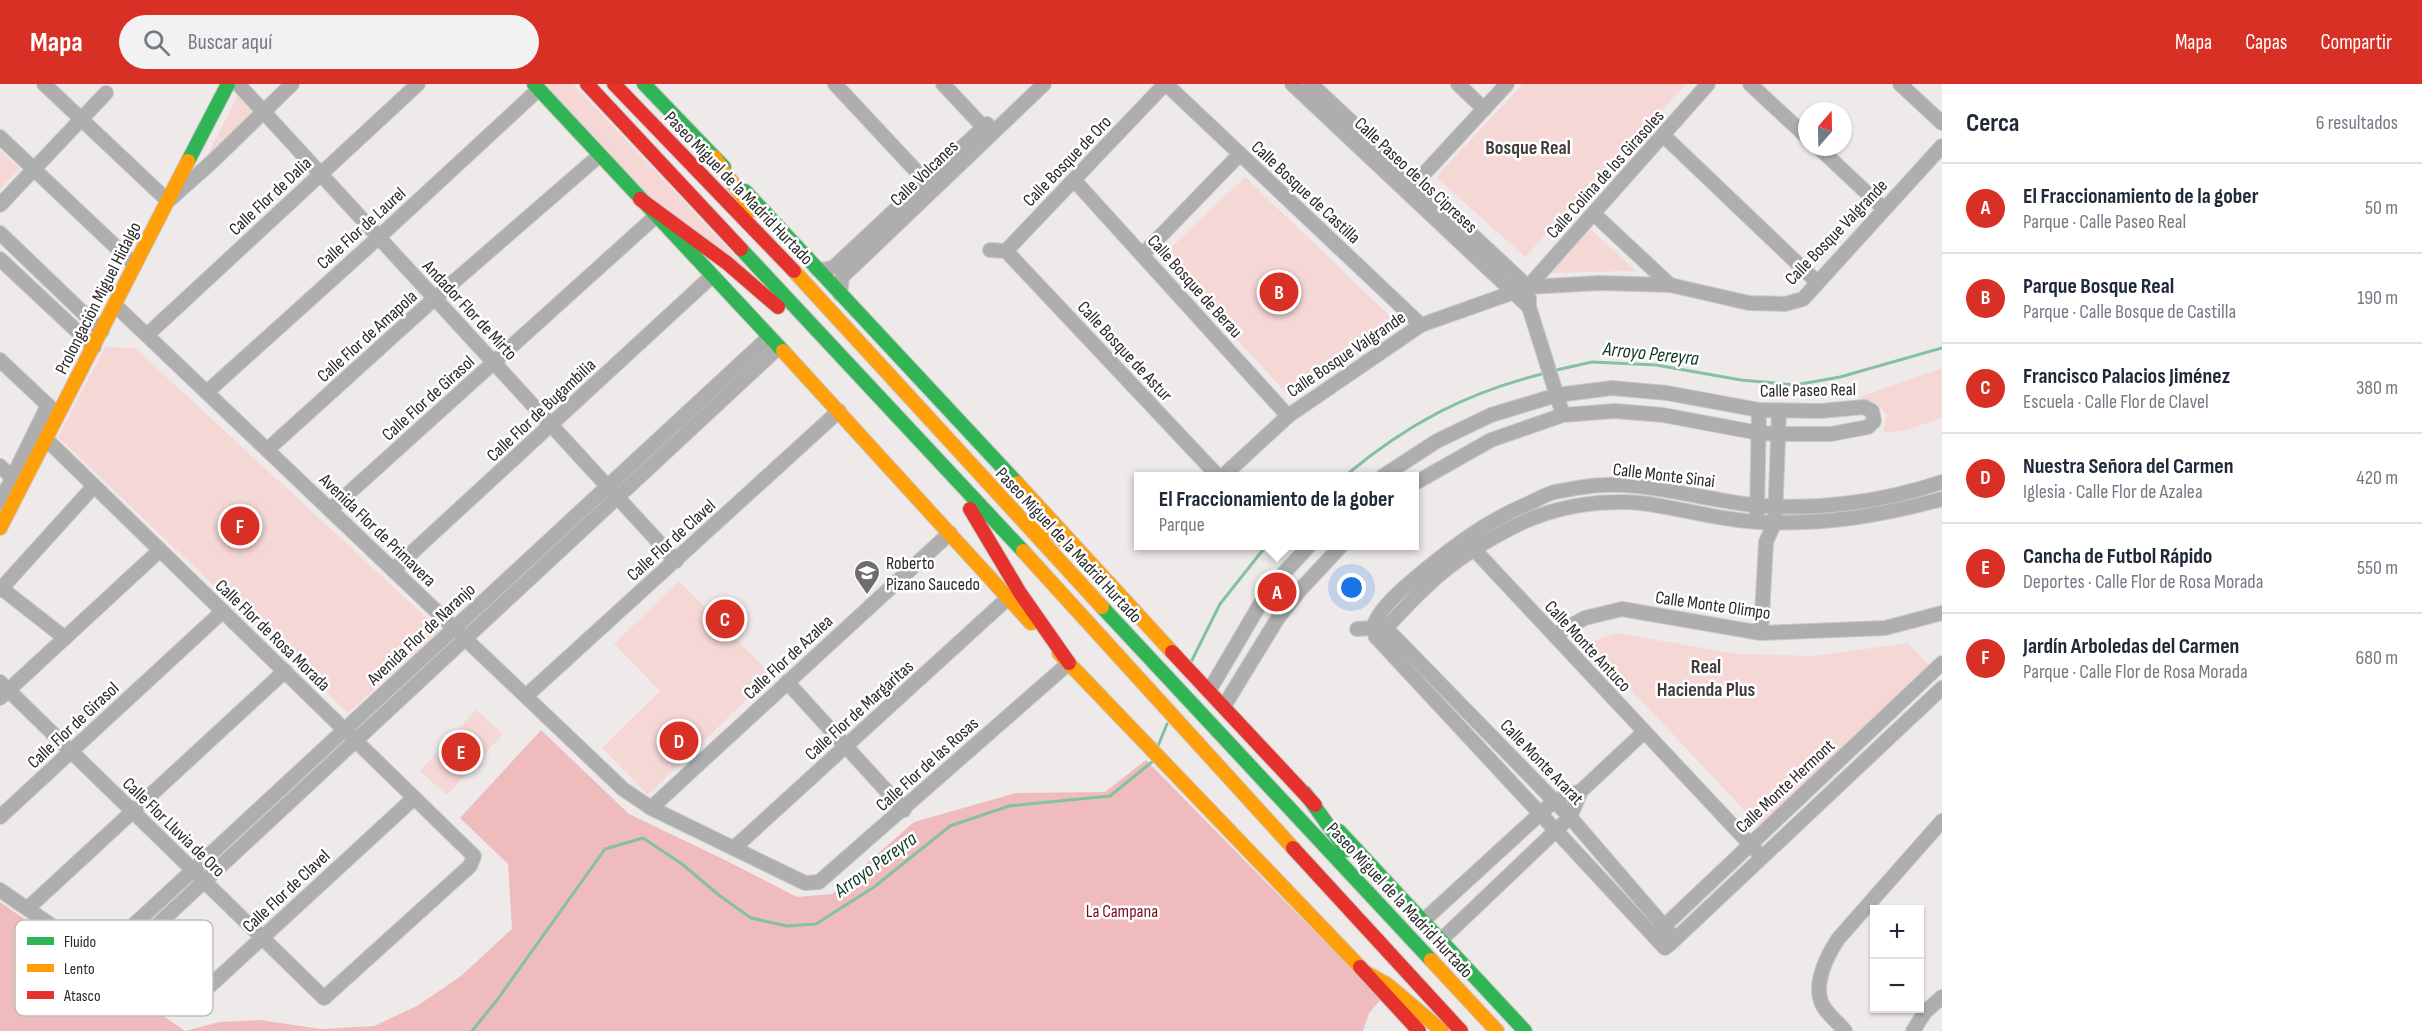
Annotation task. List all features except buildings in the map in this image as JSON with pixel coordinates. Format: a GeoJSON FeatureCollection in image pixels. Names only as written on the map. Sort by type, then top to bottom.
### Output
{"type":"FeatureCollection","features":[{"type":"Feature","properties":{"kind":"main road","name":"Prolongación Miguel Hidalgo"},"geometry":{"type":"LineString","coordinates":[[0,528],[17,482],[46,439],[53,410],[102,331],[228,84]]}},
{"type":"Feature","properties":{"kind":"main road","name":"Paseo Miguel de la Madrid Hurtado"},"geometry":{"type":"LineString","coordinates":[[587,84],[942,463],[1461,1031]]}},
{"type":"Feature","properties":{"kind":"main road","name":"Paseo Miguel de la Madrid Hurtado"},"geometry":{"type":"LineString","coordinates":[[614,84],[800,278],[1168,679],[1497,1031]]}},
{"type":"Feature","properties":{"kind":"main road"},"geometry":{"type":"LineString","coordinates":[[644,84],[1525,1031]]}},
{"type":"Feature","properties":{"kind":"main road"},"geometry":{"type":"LineString","coordinates":[[536,86],[839,411],[1008,598],[1149,749],[1419,1031]]}},
{"type":"Feature","properties":{"kind":"main road"},"geometry":{"type":"LineString","coordinates":[[714,157],[800,278]]}},
{"type":"Feature","properties":{"kind":"main road"},"geometry":{"type":"LineString","coordinates":[[640,199],[728,263],[800,328],[829,341]]}},
{"type":"Feature","properties":{"kind":"main road"},"geometry":{"type":"LineString","coordinates":[[942,463],[1020,594],[1069,663]]}},
{"type":"Feature","properties":{"kind":"main road"},"geometry":{"type":"LineString","coordinates":[[974,469],[1083,556]]}},
{"type":"Feature","properties":{"kind":"main road"},"geometry":{"type":"LineString","coordinates":[[1305,793],[1420,947]]}},
{"type":"Feature","properties":{"kind":"main road"},"geometry":{"type":"LineString","coordinates":[[1365,972],[1388,985],[1442,1031]]}},
{"type":"Feature","properties":{"kind":"street"},"geometry":{"type":"LineString","coordinates":[[44,84],[168,201],[292,84]]}},
{"type":"Feature","properties":{"kind":"street","name":"Andador Flor de Mirto"},"geometry":{"type":"LineString","coordinates":[[238,84],[676,561]]}},
{"type":"Feature","properties":{"kind":"street","name":"Calle Flor de Dalia"},"geometry":{"type":"LineString","coordinates":[[147,335],[418,84]]}},
{"type":"Feature","properties":{"kind":"street"},"geometry":{"type":"LineString","coordinates":[[835,84],[929,186]]}},
{"type":"Feature","properties":{"kind":"street"},"geometry":{"type":"LineString","coordinates":[[943,84],[987,131]]}},
{"type":"Feature","properties":{"kind":"street","name":"Calle Volcanes"},"geometry":{"type":"LineString","coordinates":[[817,269],[825,270],[834,267],[895,218],[987,131],[1031,84]]}},
{"type":"Feature","properties":{"kind":"street","name":"Calle Volcanes"},"geometry":{"type":"LineString","coordinates":[[987,131],[1044,84]]}},
{"type":"Feature","properties":{"kind":"street","name":"Calle Bosque de Castilla"},"geometry":{"type":"LineString","coordinates":[[1166,84],[1421,325]]}},
{"type":"Feature","properties":{"kind":"street","name":"Calle Bosque de Oro"},"geometry":{"type":"LineString","coordinates":[[1006,251],[1166,84]]}},
{"type":"Feature","properties":{"kind":"street","name":"Calle Paseo de los Cipreses"},"geometry":{"type":"LineString","coordinates":[[1292,84],[1412,187],[1522,289]]}},
{"type":"Feature","properties":{"kind":"street","name":"Calle Paseo de los Cipreses"},"geometry":{"type":"LineString","coordinates":[[1311,84],[1412,187]]}},
{"type":"Feature","properties":{"kind":"street"},"geometry":{"type":"LineString","coordinates":[[1458,84],[1484,109]]}},
{"type":"Feature","properties":{"kind":"street"},"geometry":{"type":"LineString","coordinates":[[1412,187],[1507,84]]}},
{"type":"Feature","properties":{"kind":"street","name":"Calle Colina de los Girasoles"},"geometry":{"type":"LineString","coordinates":[[1522,289],[1593,214],[1708,84]]}},
{"type":"Feature","properties":{"kind":"street"},"geometry":{"type":"LineString","coordinates":[[1750,84],[1798,129]]}},
{"type":"Feature","properties":{"kind":"street"},"geometry":{"type":"LineString","coordinates":[[1900,84],[1942,123]]}},
{"type":"Feature","properties":{"kind":"street","name":"Calle Flor de Laurel"},"geometry":{"type":"LineString","coordinates":[[207,392],[379,237],[536,86]]}},
{"type":"Feature","properties":{"kind":"street"},"geometry":{"type":"LineString","coordinates":[[0,205],[106,93]]}},
{"type":"Feature","properties":{"kind":"street"},"geometry":{"type":"LineString","coordinates":[[1663,135],[1817,282]]}},
{"type":"Feature","properties":{"kind":"street"},"geometry":{"type":"LineString","coordinates":[[0,137],[135,265]]}},
{"type":"Feature","properties":{"kind":"street","name":"Calle Bosque Valgrande"},"geometry":{"type":"LineString","coordinates":[[1228,472],[1288,416],[1421,325],[1522,289],[1600,283],[1670,285],[1749,303],[1785,304],[1803,299],[1942,146]]}},
{"type":"Feature","properties":{"kind":"street"},"geometry":{"type":"LineString","coordinates":[[1142,255],[1240,154]]}},
{"type":"Feature","properties":{"kind":"street","name":"Calle Flor de Amapola"},"geometry":{"type":"LineString","coordinates":[[267,450],[435,298],[600,155]]}},
{"type":"Feature","properties":{"kind":"street"},"geometry":{"type":"LineString","coordinates":[[1828,156],[1884,209]]}},
{"type":"Feature","properties":{"kind":"street","name":"Calle Bosque de Berau"},"geometry":{"type":"LineString","coordinates":[[1074,180],[1288,416]]}},
{"type":"Feature","properties":{"kind":"street"},"geometry":{"type":"LineString","coordinates":[[1593,214],[1670,285]]}},
{"type":"Feature","properties":{"kind":"street","name":"Calle Flor de Girasol"},"geometry":{"type":"LineString","coordinates":[[330,510],[656,216]]}},
{"type":"Feature","properties":{"kind":"street","name":"Calle Volcanes"},"geometry":{"type":"LineString","coordinates":[[840,294],[842,277],[895,218]]}},
{"type":"Feature","properties":{"kind":"street"},"geometry":{"type":"LineString","coordinates":[[0,233],[102,331]]}},
{"type":"Feature","properties":{"kind":"street"},"geometry":{"type":"LineString","coordinates":[[990,250],[1006,251]]}},
{"type":"Feature","properties":{"kind":"street","name":"Calle Bosque de Astur"},"geometry":{"type":"LineString","coordinates":[[1006,251],[1213,472]]}},
{"type":"Feature","properties":{"kind":"street"},"geometry":{"type":"LineString","coordinates":[[0,259],[93,347]]}},
{"type":"Feature","properties":{"kind":"street","name":"Calle Flor de Bugambilia"},"geometry":{"type":"LineString","coordinates":[[393,570],[712,276]]}},
{"type":"Feature","properties":{"kind":"street"},"geometry":{"type":"LineString","coordinates":[[1522,289],[1563,416]]}},
{"type":"Feature","properties":{"kind":"street","name":"Avenida Flor de Primavera"},"geometry":{"type":"LineString","coordinates":[[115,304],[623,789],[651,808],[805,883]]}},
{"type":"Feature","properties":{"kind":"street","name":"Avenida Flor de Naranjo"},"geometry":{"type":"LineString","coordinates":[[139,920],[608,486],[774,342]]}},
{"type":"Feature","properties":{"kind":"street","name":"Avenida Flor de Naranjo"},"geometry":{"type":"LineString","coordinates":[[163,920],[618,497],[774,342]]}},
{"type":"Feature","properties":{"kind":"street"},"geometry":{"type":"LineString","coordinates":[[0,360],[53,410],[17,482],[0,503]]}},
{"type":"Feature","properties":{"kind":"street","name":"Calle Paseo Real"},"geometry":{"type":"LineString","coordinates":[[1390,472],[1437,441],[1491,415],[1556,392],[1612,388],[1667,393],[1759,410],[1779,411],[1820,411],[1864,406],[1872,411],[1874,421],[1868,428],[1831,434],[1779,434],[1759,433],[1663,415],[1615,411],[1563,416],[1491,440],[1419,481]]}},
{"type":"Feature","properties":{"kind":"street"},"geometry":{"type":"LineString","coordinates":[[1759,410],[1757,505],[1758,522],[1766,542]]}},
{"type":"Feature","properties":{"kind":"street","name":"Calle Flor de Clavel"},"geometry":{"type":"LineString","coordinates":[[526,696],[839,411]]}},
{"type":"Feature","properties":{"kind":"street"},"geometry":{"type":"LineString","coordinates":[[1761,633],[1766,542],[1775,522],[1779,411]]}},
{"type":"Feature","properties":{"kind":"street","name":"Calle Flor de Rosa Morada"},"geometry":{"type":"LineString","coordinates":[[46,439],[474,856],[470,866],[324,998]]}},
{"type":"Feature","properties":{"kind":"street"},"geometry":{"type":"LineString","coordinates":[[0,466],[17,482]]}},
{"type":"Feature","properties":{"kind":"street","name":"Calle Monte Sinai"},"geometry":{"type":"LineString","coordinates":[[1377,628],[1416,578],[1463,538],[1506,513],[1552,493],[1604,484],[1651,487],[1685,495],[1757,505],[1831,506],[1940,487]]}},
{"type":"Feature","properties":{"kind":"street"},"geometry":{"type":"LineString","coordinates":[[64,638],[1,589],[94,486]]}},
{"type":"Feature","properties":{"kind":"street","name":"Calle Monte Sinai"},"geometry":{"type":"LineString","coordinates":[[1377,628],[1473,549],[1523,522],[1571,506],[1606,502],[1641,503],[1719,519],[1775,522],[1837,520],[1878,515],[1942,500]]}},
{"type":"Feature","properties":{"kind":"street","name":"Calle Flor de Azalea"},"geometry":{"type":"LineString","coordinates":[[651,808],[950,532]]}},
{"type":"Feature","properties":{"kind":"street","name":"Calle Monte Antuco"},"geometry":{"type":"LineString","coordinates":[[1463,538],[1761,856]]}},
{"type":"Feature","properties":{"kind":"street"},"geometry":{"type":"LineString","coordinates":[[3,690],[160,550]]}},
{"type":"Feature","properties":{"kind":"street"},"geometry":{"type":"LineString","coordinates":[[1209,692],[1259,606],[1282,575],[1305,550]]}},
{"type":"Feature","properties":{"kind":"street"},"geometry":{"type":"LineString","coordinates":[[1224,706],[1278,618],[1300,590],[1337,550]]}},
{"type":"Feature","properties":{"kind":"street"},"geometry":{"type":"LineString","coordinates":[[1282,575],[1300,590]]}},
{"type":"Feature","properties":{"kind":"street","name":"Calle Flor de Margaritas"},"geometry":{"type":"LineString","coordinates":[[734,848],[1008,598]]}},
{"type":"Feature","properties":{"kind":"street"},"geometry":{"type":"LineString","coordinates":[[1259,606],[1278,618]]}},
{"type":"Feature","properties":{"kind":"street","name":"Calle Monte Olimpo"},"geometry":{"type":"LineString","coordinates":[[1554,636],[1585,618],[1622,609],[1761,633],[1885,628],[1942,613]]}},
{"type":"Feature","properties":{"kind":"street","name":"Calle Flor de Girasol"},"geometry":{"type":"LineString","coordinates":[[0,817],[223,611]]}},
{"type":"Feature","properties":{"kind":"street"},"geometry":{"type":"LineString","coordinates":[[1357,629],[1377,628]]}},
{"type":"Feature","properties":{"kind":"street","name":"Calle Monte Ararat"},"geometry":{"type":"LineString","coordinates":[[1377,628],[1570,817],[1665,926],[1668,949]]}},
{"type":"Feature","properties":{"kind":"street","name":"Calle Monte Ararat"},"geometry":{"type":"LineString","coordinates":[[1377,628],[1540,814],[1653,936],[1668,949]]}},
{"type":"Feature","properties":{"kind":"street","name":"Calle Flor de las Rosas"},"geometry":{"type":"LineString","coordinates":[[805,883],[819,882],[904,810],[1069,663]]}},
{"type":"Feature","properties":{"kind":"street","name":"Calle Monte Hermont"},"geometry":{"type":"LineString","coordinates":[[1653,936],[1942,663]]}},
{"type":"Feature","properties":{"kind":"street"},"geometry":{"type":"LineString","coordinates":[[28,908],[285,671]]}},
{"type":"Feature","properties":{"kind":"street"},"geometry":{"type":"LineString","coordinates":[[788,682],[904,810]]}},
{"type":"Feature","properties":{"kind":"street","name":"Calle Monte Hermont"},"geometry":{"type":"LineString","coordinates":[[1668,949],[1761,856],[1942,688]]}},
{"type":"Feature","properties":{"kind":"street","name":"Calle Flor Lluvia de Oro"},"geometry":{"type":"LineString","coordinates":[[3,690],[71,751],[324,998]]}},
{"type":"Feature","properties":{"kind":"street"},"geometry":{"type":"LineString","coordinates":[[1881,721],[1893,733]]}},
{"type":"Feature","properties":{"kind":"street"},"geometry":{"type":"LineString","coordinates":[[1423,921],[1554,801],[1581,791],[1644,732]]}},
{"type":"Feature","properties":{"kind":"street"},"geometry":{"type":"LineString","coordinates":[[1441,940],[1570,817],[1581,791]]}},
{"type":"Feature","properties":{"kind":"street","name":"Calle Flor de Clavel"},"geometry":{"type":"LineString","coordinates":[[213,983],[414,798]]}},
{"type":"Feature","properties":{"kind":"street"},"geometry":{"type":"LineString","coordinates":[[1845,1031],[1822,1005],[1820,983],[1825,961],[1838,939],[1942,821]]}},
{"type":"Feature","properties":{"kind":"street"},"geometry":{"type":"LineString","coordinates":[[1491,859],[1507,876]]}},
{"type":"Feature","properties":{"kind":"street"},"geometry":{"type":"LineString","coordinates":[[0,890],[45,920]]}},
{"type":"Feature","properties":{"kind":"street"},"geometry":{"type":"LineString","coordinates":[[1913,1031],[1925,1012],[1942,997]]}},
{"type":"Feature","properties":{"kind":"shaded area"},"geometry":{"type":"Polygon","coordinates":[[[543,84],[573,84],[769,292],[648,200],[543,84]]]}},
{"type":"Feature","properties":{"kind":"shaded area"},"geometry":{"type":"Polygon","coordinates":[[[1523,84],[1686,84],[1525,257],[1436,177],[1523,84]]]}},
{"type":"Feature","properties":{"kind":"shaded area"},"geometry":{"type":"Polygon","coordinates":[[[239,94],[255,113],[200,169],[239,94]]]}},
{"type":"Feature","properties":{"kind":"shaded area"},"geometry":{"type":"Polygon","coordinates":[[[0,150],[20,169],[0,189],[0,150]]]}},
{"type":"Feature","properties":{"kind":"shaded area"},"geometry":{"type":"Polygon","coordinates":[[[1245,177],[1401,327],[1290,397],[1161,257],[1245,177]]]}},
{"type":"Feature","properties":{"kind":"shaded area"},"geometry":{"type":"Polygon","coordinates":[[[1588,227],[1636,271],[1547,273],[1588,227]]]}},
{"type":"Feature","properties":{"kind":"shaded area"},"geometry":{"type":"Polygon","coordinates":[[[105,347],[135,348],[440,630],[348,713],[58,437],[105,347]]]}},
{"type":"Feature","properties":{"kind":"shaded area"},"geometry":{"type":"Polygon","coordinates":[[[1942,368],[1942,418],[1907,430],[1883,433],[1887,415],[1877,403],[1857,398],[1942,368]]]}},
{"type":"Feature","properties":{"kind":"shaded area"},"geometry":{"type":"Polygon","coordinates":[[[679,581],[772,675],[648,795],[602,748],[660,691],[614,644],[679,581]]]}},
{"type":"Feature","properties":{"kind":"shaded area"},"geometry":{"type":"Polygon","coordinates":[[[1616,633],[1738,654],[1814,656],[1908,643],[1929,665],[1759,826],[1587,643],[1616,633]]]}},
{"type":"Feature","properties":{"kind":"shaded area"},"geometry":{"type":"Polygon","coordinates":[[[476,710],[503,734],[447,795],[420,771],[476,710]]]}},
{"type":"Feature","properties":{"kind":"green space","name":"La Campana"},"geometry":{"type":"Polygon","coordinates":[[[541,730],[629,814],[797,897],[832,894],[914,822],[1016,793],[1105,792],[1146,760],[1381,999],[1369,1013],[1363,1031],[185,1031],[219,1022],[260,1020],[321,1029],[374,1026],[417,1006],[461,976],[512,929],[508,864],[460,818],[541,730]]]}},
{"type":"Feature","properties":{"kind":"green space"},"geometry":{"type":"Polygon","coordinates":[[[0,902],[26,920],[15,920],[15,1016],[163,1016],[185,1031],[0,1031],[0,902]]]}},
{"type":"Feature","properties":{"kind":"waterway","name":"Arroyo Pereyra"},"geometry":{"type":"LineString","coordinates":[[1552,371],[1592,362],[1656,365],[1741,380],[1795,385],[1840,377],[1942,348]]}},
{"type":"Feature","properties":{"kind":"waterway","name":"Arroyo Pereyra"},"geometry":{"type":"LineString","coordinates":[[1350,472],[1391,441],[1439,412],[1490,390],[1546,373]]}},
{"type":"Feature","properties":{"kind":"waterway","name":"Arroyo Pereyra"},"geometry":{"type":"LineString","coordinates":[[1191,662],[1220,604],[1263,550]]}},
{"type":"Feature","properties":{"kind":"waterway","name":"Arroyo Pereyra"},"geometry":{"type":"LineString","coordinates":[[1158,746],[1167,724]]}},
{"type":"Feature","properties":{"kind":"waterway","name":"Arroyo Pereyra"},"geometry":{"type":"LineString","coordinates":[[472,1031],[497,1000],[605,849],[643,838],[682,864],[751,918],[787,926],[816,924],[874,887],[950,826],[1009,806],[1110,796],[1153,761]]}},
{"type":"Feature","properties":{"kind":"traffic: fast"},"geometry":{"type":"LineString","coordinates":[[188,161],[228,84]]}},
{"type":"Feature","properties":{"kind":"traffic: fast"},"geometry":{"type":"LineString","coordinates":[[534,84],[783,351]]}},
{"type":"Feature","properties":{"kind":"traffic: fast"},"geometry":{"type":"LineString","coordinates":[[644,84],[724,167]]}},
{"type":"Feature","properties":{"kind":"traffic: fast"},"geometry":{"type":"LineString","coordinates":[[745,191],[1017,483]]}},
{"type":"Feature","properties":{"kind":"traffic: fast"},"geometry":{"type":"LineString","coordinates":[[741,249],[1023,551]]}},
{"type":"Feature","properties":{"kind":"traffic: fast"},"geometry":{"type":"LineString","coordinates":[[1102,607],[1431,960]]}},
{"type":"Feature","properties":{"kind":"traffic: fast"},"geometry":{"type":"LineString","coordinates":[[1305,793],[1346,850]]}},
{"type":"Feature","properties":{"kind":"traffic: fast"},"geometry":{"type":"LineString","coordinates":[[1339,831],[1525,1031]]}},
{"type":"Feature","properties":{"kind":"traffic: slow"},"geometry":{"type":"LineString","coordinates":[[714,157],[752,210]]}},
{"type":"Feature","properties":{"kind":"traffic: slow"},"geometry":{"type":"LineString","coordinates":[[0,528],[188,161]]}},
{"type":"Feature","properties":{"kind":"traffic: slow"},"geometry":{"type":"LineString","coordinates":[[794,271],[1102,607]]}},
{"type":"Feature","properties":{"kind":"traffic: slow"},"geometry":{"type":"LineString","coordinates":[[783,351],[1031,623]]}},
{"type":"Feature","properties":{"kind":"traffic: slow"},"geometry":{"type":"LineString","coordinates":[[1017,483],[1172,652]]}},
{"type":"Feature","properties":{"kind":"traffic: slow"},"geometry":{"type":"LineString","coordinates":[[1040,522],[1083,556]]}},
{"type":"Feature","properties":{"kind":"traffic: slow"},"geometry":{"type":"LineString","coordinates":[[1023,551],[1293,848]]}},
{"type":"Feature","properties":{"kind":"traffic: slow"},"geometry":{"type":"LineString","coordinates":[[1059,653],[1360,967]]}},
{"type":"Feature","properties":{"kind":"traffic: slow"},"geometry":{"type":"LineString","coordinates":[[1431,960],[1497,1031]]}},
{"type":"Feature","properties":{"kind":"traffic: slow"},"geometry":{"type":"LineString","coordinates":[[1365,972],[1388,985],[1442,1031]]}},
{"type":"Feature","properties":{"kind":"traffic: jam"},"geometry":{"type":"LineString","coordinates":[[587,84],[741,249]]}},
{"type":"Feature","properties":{"kind":"traffic: jam"},"geometry":{"type":"LineString","coordinates":[[614,84],[794,271]]}},
{"type":"Feature","properties":{"kind":"traffic: jam"},"geometry":{"type":"LineString","coordinates":[[640,199],[727,263],[778,307]]}},
{"type":"Feature","properties":{"kind":"traffic: jam"},"geometry":{"type":"LineString","coordinates":[[970,509],[1020,593],[1069,663]]}},
{"type":"Feature","properties":{"kind":"traffic: jam"},"geometry":{"type":"LineString","coordinates":[[1172,652],[1315,805]]}},
{"type":"Feature","properties":{"kind":"traffic: jam"},"geometry":{"type":"LineString","coordinates":[[1293,848],[1461,1031]]}},
{"type":"Feature","properties":{"kind":"traffic: jam"},"geometry":{"type":"LineString","coordinates":[[1360,967],[1419,1031]]}},
{"type":"Feature","properties":{"kind":"place","name":"Parque Bosque Real"},"geometry":{"type":"Point","coordinates":[1279,292]}},
{"type":"Feature","properties":{"kind":"place","name":"Jardín Arboledas del Carmen"},"geometry":{"type":"Point","coordinates":[240,526]}},
{"type":"Feature","properties":{"kind":"place","name":"El Fraccionamiento de la gober"},"geometry":{"type":"Point","coordinates":[1277,592]}},
{"type":"Feature","properties":{"kind":"place","name":"Roberto Pizano Saucedo"},"geometry":{"type":"Point","coordinates":[867,596]}},
{"type":"Feature","properties":{"kind":"place","name":"Francisco Palacios Jiménez"},"geometry":{"type":"Point","coordinates":[725,619]}},
{"type":"Feature","properties":{"kind":"place","name":"Nuestra Señora del Carmen"},"geometry":{"type":"Point","coordinates":[679,741]}},
{"type":"Feature","properties":{"kind":"place","name":"Cancha de Futbol Rápido"},"geometry":{"type":"Point","coordinates":[461,752]}},
{"type":"Feature","properties":{"kind":"district","name":"Bosque Real"},"geometry":{"type":"Point","coordinates":[1528,147]}},
{"type":"Feature","properties":{"kind":"district","name":"Real Hacienda Plus"},"geometry":{"type":"Point","coordinates":[1706,678]}}]}
